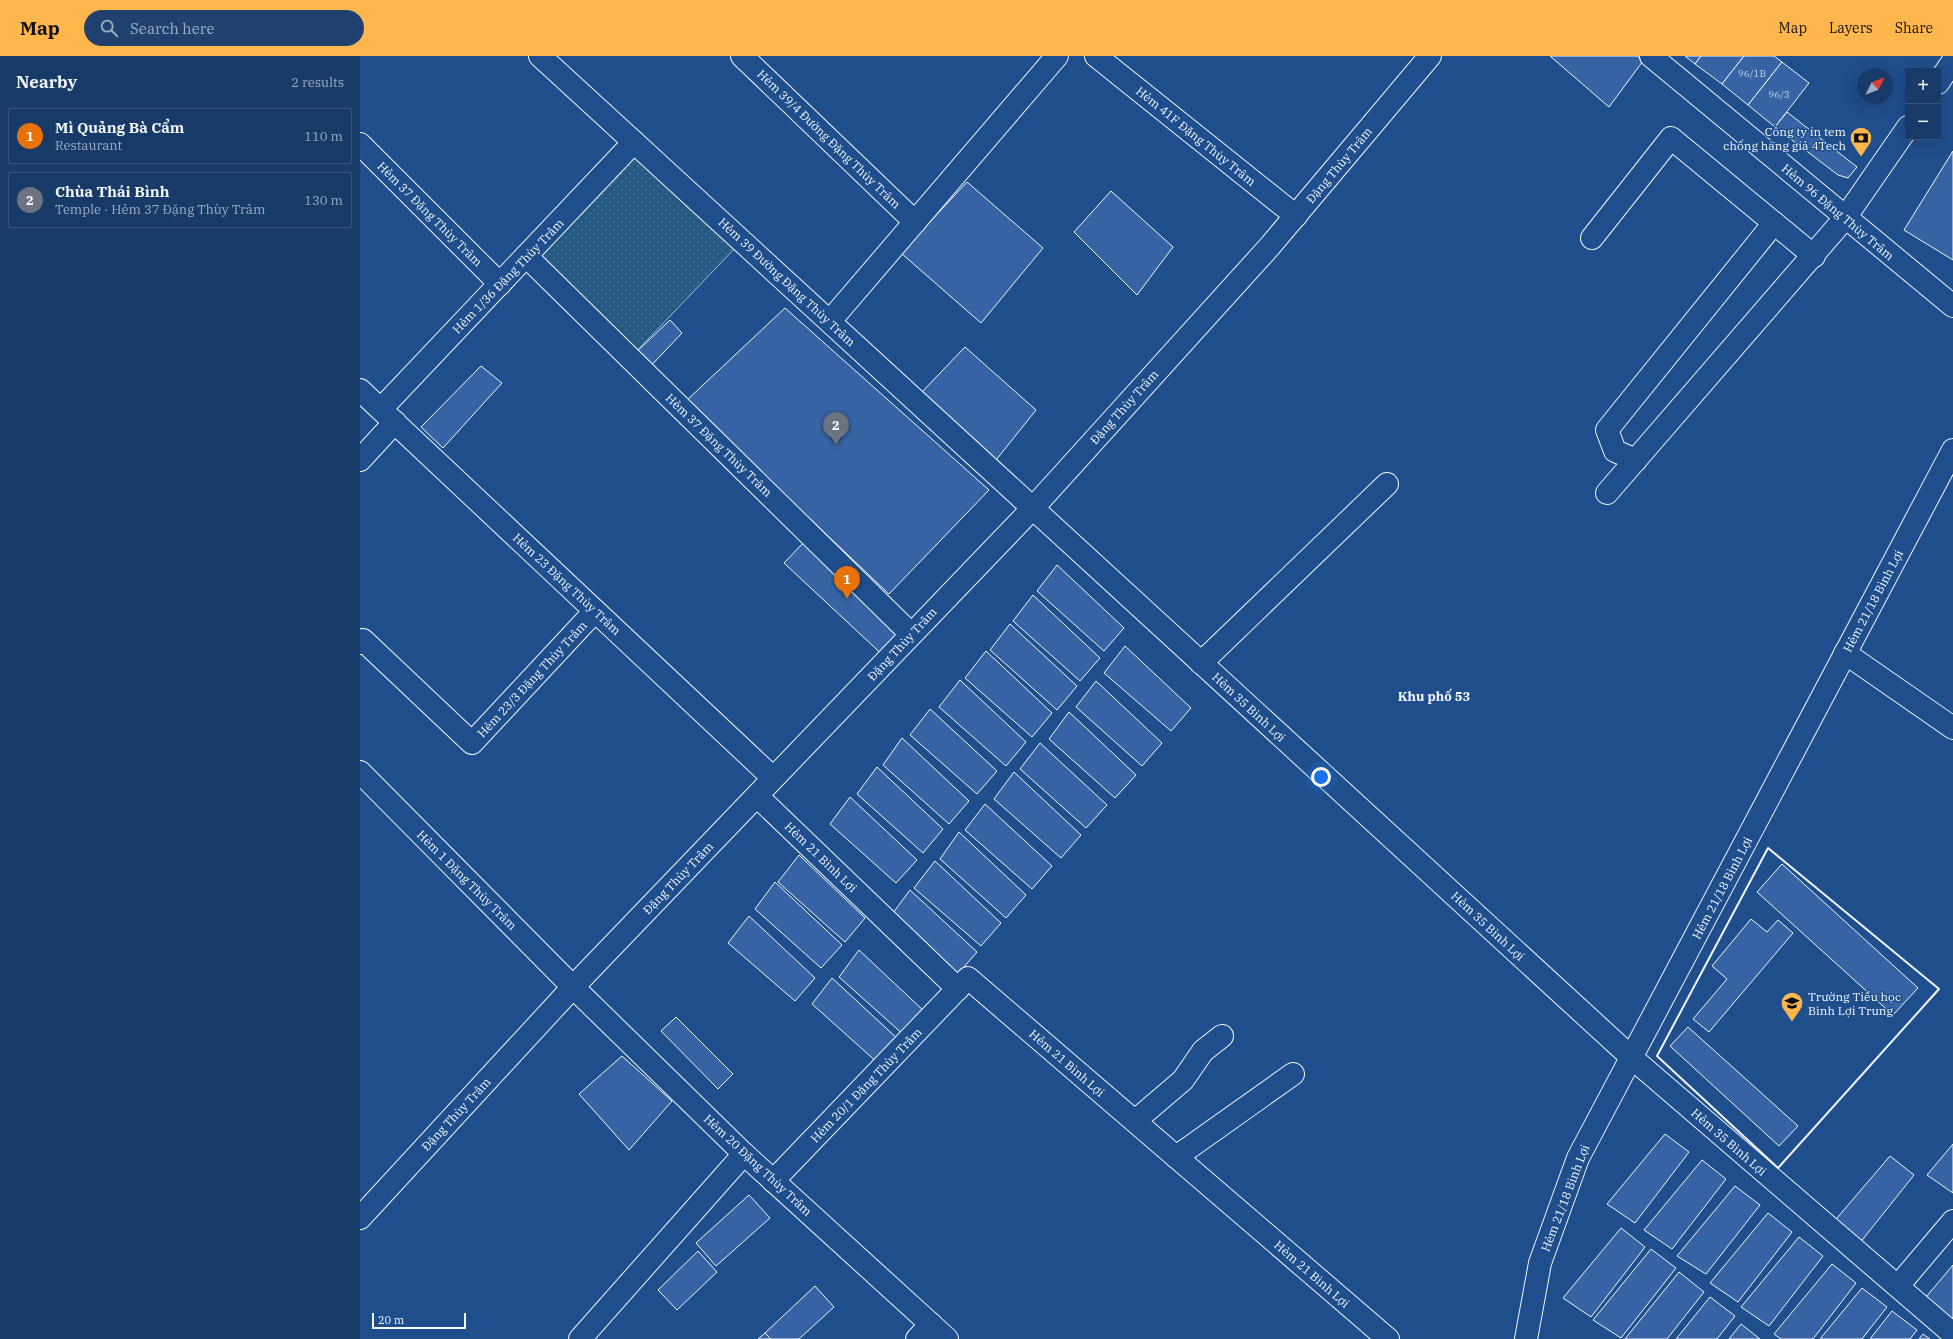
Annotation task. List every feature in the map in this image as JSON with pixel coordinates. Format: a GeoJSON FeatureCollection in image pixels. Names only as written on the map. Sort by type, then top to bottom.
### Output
{"type":"FeatureCollection","features":[{"type":"Feature","properties":{"kind":"street","name":"Hẻm 39 Đường Đặng Thùy Trâm"},"geometry":{"type":"LineString","coordinates":[[540,56],[1033,508]]}},
{"type":"Feature","properties":{"kind":"street","name":"Hẻm 39/4 Đường Đặng Thùy Trâm"},"geometry":{"type":"LineString","coordinates":[[742,56],[915,222]]}},
{"type":"Feature","properties":{"kind":"street"},"geometry":{"type":"LineString","coordinates":[[830,321],[1057,56]]}},
{"type":"Feature","properties":{"kind":"street","name":"Hẻm 41F Đặng Thùy Trâm"},"geometry":{"type":"LineString","coordinates":[[1096,56],[1296,216]]}},
{"type":"Feature","properties":{"kind":"street","name":"Đặng Thùy Trâm"},"geometry":{"type":"LineString","coordinates":[[360,1218],[573,987],[1033,508],[1296,216],[1430,56]]}},
{"type":"Feature","properties":{"kind":"street","name":"Hẻm 96 Đặng Thùy Trâm"},"geometry":{"type":"LineString","coordinates":[[1650,56],[1953,306]]}},
{"type":"Feature","properties":{"kind":"street"},"geometry":{"type":"LineString","coordinates":[[1941,79],[1953,62]]}},
{"type":"Feature","properties":{"kind":"street"},"geometry":{"type":"LineString","coordinates":[[1607,493],[1814,256],[1845,218],[1905,131]]}},
{"type":"Feature","properties":{"kind":"street"},"geometry":{"type":"LineString","coordinates":[[1592,238],[1671,138],[1814,256]]}},
{"type":"Feature","properties":{"kind":"street","name":"Hẻm 1/36 Đặng Thùy Trâm"},"geometry":{"type":"LineString","coordinates":[[360,460],[388,416],[500,284],[634,142]]}},
{"type":"Feature","properties":{"kind":"street","name":"Hẻm 37 Đặng Thùy Trâm"},"geometry":{"type":"LineString","coordinates":[[360,144],[500,284]]}},
{"type":"Feature","properties":{"kind":"street"},"geometry":{"type":"LineString","coordinates":[[1636,460],[1615,451],[1607,430],[1774,223]]}},
{"type":"Feature","properties":{"kind":"street","name":"Hẻm 37 Đặng Thùy Trâm"},"geometry":{"type":"LineString","coordinates":[[526,256],[911,634]]}},
{"type":"Feature","properties":{"kind":"street","name":"Hẻm 23 Đặng Thùy Trâm"},"geometry":{"type":"LineString","coordinates":[[360,390],[773,778]]}},
{"type":"Feature","properties":{"kind":"street","name":"Hẻm 21/18 Bình Lợi"},"geometry":{"type":"LineString","coordinates":[[1526,1339],[1540,1263],[1578,1158],[1953,450]]}},
{"type":"Feature","properties":{"kind":"street"},"geometry":{"type":"LineString","coordinates":[[1201,663],[1388,484]]}},
{"type":"Feature","properties":{"kind":"street","name":"Hẻm 35 Bình Lợi"},"geometry":{"type":"LineString","coordinates":[[1033,508],[1632,1058],[1953,1334]]}},
{"type":"Feature","properties":{"kind":"street","name":"Hẻm 23/3 Đặng Thùy Trâm"},"geometry":{"type":"LineString","coordinates":[[361,641],[472,743],[595,611]]}},
{"type":"Feature","properties":{"kind":"street"},"geometry":{"type":"LineString","coordinates":[[1845,653],[1953,728]]}},
{"type":"Feature","properties":{"kind":"street","name":"Hẻm 1 Đặng Thùy Trâm"},"geometry":{"type":"LineString","coordinates":[[360,772],[573,987]]}},
{"type":"Feature","properties":{"kind":"street","name":"Hẻm 21 Bình Lợi"},"geometry":{"type":"LineString","coordinates":[[757,796],[958,989],[968,978],[1388,1339]]}},
{"type":"Feature","properties":{"kind":"street","name":"Hẻm 20 Đặng Thùy Trâm"},"geometry":{"type":"LineString","coordinates":[[573,987],[773,1181],[924,1332],[947,1339]]}},
{"type":"Feature","properties":{"kind":"street","name":"Hẻm 20/1 Đặng Thùy Trâm"},"geometry":{"type":"LineString","coordinates":[[773,1181],[958,989]]}},
{"type":"Feature","properties":{"kind":"street"},"geometry":{"type":"LineString","coordinates":[[1135,1121],[1183,1080],[1203,1051],[1222,1036]]}},
{"type":"Feature","properties":{"kind":"street"},"geometry":{"type":"LineString","coordinates":[[1176,1157],[1293,1074]]}},
{"type":"Feature","properties":{"kind":"street"},"geometry":{"type":"LineString","coordinates":[[580,1339],[744,1154]]}},
{"type":"Feature","properties":{"kind":"street"},"geometry":{"type":"LineString","coordinates":[[1898,1286],[1953,1221]]}},
{"type":"Feature","properties":{"kind":"shaded area"},"geometry":{"type":"Polygon","coordinates":[[[634,147],[737,246],[630,358],[528,254],[634,147]]]}},
{"type":"Feature","properties":{"kind":"building"},"geometry":{"type":"Polygon","coordinates":[[[1550,56],[1637,56],[1643,61],[1609,107],[1550,56]]]}},
{"type":"Feature","properties":{"kind":"building"},"geometry":{"type":"Polygon","coordinates":[[[1685,56],[1701,56],[1695,64],[1685,56]]]}},
{"type":"Feature","properties":{"kind":"building"},"geometry":{"type":"Polygon","coordinates":[[[1701,56],[1744,56],[1722,84],[1695,64],[1701,56]]]}},
{"type":"Feature","properties":{"kind":"building"},"geometry":{"type":"Polygon","coordinates":[[[1744,56],[1774,56],[1782,62],[1748,105],[1722,84],[1744,56]]]}},
{"type":"Feature","properties":{"kind":"building"},"geometry":{"type":"Polygon","coordinates":[[[1782,62],[1809,83],[1775,127],[1748,105],[1782,62]]]}},
{"type":"Feature","properties":{"kind":"building"},"geometry":{"type":"Polygon","coordinates":[[[1787,112],[1857,167],[1848,178],[1838,175],[1775,127],[1787,112]]]}},
{"type":"Feature","properties":{"kind":"building"},"geometry":{"type":"Polygon","coordinates":[[[1953,151],[1953,260],[1904,230],[1953,151]]]}},
{"type":"Feature","properties":{"kind":"building"},"geometry":{"type":"Polygon","coordinates":[[[967,182],[1043,248],[981,323],[901,253],[967,182]]]}},
{"type":"Feature","properties":{"kind":"building"},"geometry":{"type":"Polygon","coordinates":[[[1111,191],[1173,247],[1137,295],[1074,232],[1111,191]]]}},
{"type":"Feature","properties":{"kind":"building"},"geometry":{"type":"Polygon","coordinates":[[[785,308],[989,490],[889,594],[686,401],[785,308]]]}},
{"type":"Feature","properties":{"kind":"building"},"geometry":{"type":"Polygon","coordinates":[[[670,320],[682,333],[646,371],[630,358],[670,320]]]}},
{"type":"Feature","properties":{"kind":"building"},"geometry":{"type":"Polygon","coordinates":[[[965,347],[1036,410],[996,460],[919,395],[965,347]]]}},
{"type":"Feature","properties":{"kind":"building"},"geometry":{"type":"Polygon","coordinates":[[[481,366],[502,383],[443,448],[421,427],[481,366]]]}},
{"type":"Feature","properties":{"kind":"building"},"geometry":{"type":"Polygon","coordinates":[[[807,539],[911,634],[888,660],[784,563],[807,539]]]}},
{"type":"Feature","properties":{"kind":"building"},"geometry":{"type":"Polygon","coordinates":[[[1057,565],[1124,628],[1104,651],[1037,591],[1057,565]]]}},
{"type":"Feature","properties":{"kind":"building"},"geometry":{"type":"Polygon","coordinates":[[[1033,595],[1100,658],[1080,681],[1013,621],[1033,595]]]}},
{"type":"Feature","properties":{"kind":"building"},"geometry":{"type":"Polygon","coordinates":[[[1010,624],[1077,686],[1057,710],[990,650],[1010,624]]]}},
{"type":"Feature","properties":{"kind":"building"},"geometry":{"type":"Polygon","coordinates":[[[1125,646],[1191,708],[1171,731],[1104,673],[1125,646]]]}},
{"type":"Feature","properties":{"kind":"building"},"geometry":{"type":"Polygon","coordinates":[[[986,651],[1052,713],[1032,737],[965,678],[986,651]]]}},
{"type":"Feature","properties":{"kind":"building"},"geometry":{"type":"Polygon","coordinates":[[[960,680],[1026,742],[1006,766],[939,707],[960,680]]]}},
{"type":"Feature","properties":{"kind":"building"},"geometry":{"type":"Polygon","coordinates":[[[1096,681],[1162,743],[1142,766],[1076,707],[1096,681]]]}},
{"type":"Feature","properties":{"kind":"building"},"geometry":{"type":"Polygon","coordinates":[[[930,709],[997,771],[977,794],[910,735],[930,709]]]}},
{"type":"Feature","properties":{"kind":"building"},"geometry":{"type":"Polygon","coordinates":[[[1069,712],[1136,775],[1115,798],[1049,739],[1069,712]]]}},
{"type":"Feature","properties":{"kind":"building"},"geometry":{"type":"Polygon","coordinates":[[[902,738],[969,801],[949,824],[883,765],[902,738]]]}},
{"type":"Feature","properties":{"kind":"building"},"geometry":{"type":"Polygon","coordinates":[[[1040,743],[1107,805],[1086,828],[1020,769],[1040,743]]]}},
{"type":"Feature","properties":{"kind":"building"},"geometry":{"type":"Polygon","coordinates":[[[877,767],[943,829],[923,853],[857,794],[877,767]]]}},
{"type":"Feature","properties":{"kind":"building"},"geometry":{"type":"Polygon","coordinates":[[[1014,772],[1081,835],[1061,858],[994,799],[1014,772]]]}},
{"type":"Feature","properties":{"kind":"building"},"geometry":{"type":"Polygon","coordinates":[[[850,797],[917,860],[896,883],[830,824],[850,797]]]}},
{"type":"Feature","properties":{"kind":"building"},"geometry":{"type":"Polygon","coordinates":[[[985,804],[1052,866],[1032,889],[965,830],[985,804]]]}},
{"type":"Feature","properties":{"kind":"building"},"geometry":{"type":"Polygon","coordinates":[[[959,832],[1026,895],[1006,918],[940,859],[959,832]]]}},
{"type":"Feature","properties":{"kind":"building"},"geometry":{"type":"Polygon","coordinates":[[[799,855],[865,918],[845,942],[778,882],[799,855]]]}},
{"type":"Feature","properties":{"kind":"building"},"geometry":{"type":"Polygon","coordinates":[[[935,861],[1001,923],[981,946],[914,888],[935,861]]]}},
{"type":"Feature","properties":{"kind":"building"},"geometry":{"type":"Polygon","coordinates":[[[1782,864],[1918,988],[1893,1015],[1757,892],[1782,864]]]}},
{"type":"Feature","properties":{"kind":"building"},"geometry":{"type":"Polygon","coordinates":[[[775,882],[842,945],[821,968],[755,909],[775,882]]]}},
{"type":"Feature","properties":{"kind":"building"},"geometry":{"type":"Polygon","coordinates":[[[910,890],[977,952],[956,976],[890,917],[910,890]]]}},
{"type":"Feature","properties":{"kind":"building"},"geometry":{"type":"Polygon","coordinates":[[[749,916],[815,978],[795,1001],[728,943],[749,916]]]}},
{"type":"Feature","properties":{"kind":"building"},"geometry":{"type":"Polygon","coordinates":[[[1751,919],[1767,932],[1778,920],[1793,933],[1709,1032],[1693,1019],[1727,979],[1712,966],[1751,919]]]}},
{"type":"Feature","properties":{"kind":"building"},"geometry":{"type":"Polygon","coordinates":[[[859,950],[925,1012],[905,1036],[839,977],[859,950]]]}},
{"type":"Feature","properties":{"kind":"building"},"geometry":{"type":"Polygon","coordinates":[[[832,978],[899,1040],[879,1064],[812,1004],[832,978]]]}},
{"type":"Feature","properties":{"kind":"building"},"geometry":{"type":"Polygon","coordinates":[[[676,1017],[733,1074],[718,1089],[661,1031],[676,1017]]]}},
{"type":"Feature","properties":{"kind":"building"},"geometry":{"type":"Polygon","coordinates":[[[1688,1027],[1798,1126],[1779,1146],[1670,1046],[1688,1027]]]}},
{"type":"Feature","properties":{"kind":"building"},"geometry":{"type":"Polygon","coordinates":[[[622,1056],[672,1101],[629,1150],[579,1094],[622,1056]]]}},
{"type":"Feature","properties":{"kind":"building"},"geometry":{"type":"Polygon","coordinates":[[[1665,1134],[1689,1152],[1635,1223],[1607,1204],[1665,1134]]]}},
{"type":"Feature","properties":{"kind":"building"},"geometry":{"type":"Polygon","coordinates":[[[1953,1144],[1953,1193],[1927,1175],[1953,1144]]]}},
{"type":"Feature","properties":{"kind":"building"},"geometry":{"type":"Polygon","coordinates":[[[1890,1156],[1914,1175],[1859,1244],[1831,1225],[1890,1156]]]}},
{"type":"Feature","properties":{"kind":"building"},"geometry":{"type":"Polygon","coordinates":[[[1702,1160],[1726,1179],[1672,1249],[1644,1230],[1702,1160]]]}},
{"type":"Feature","properties":{"kind":"building"},"geometry":{"type":"Polygon","coordinates":[[[1735,1186],[1760,1205],[1706,1274],[1677,1256],[1735,1186]]]}},
{"type":"Feature","properties":{"kind":"building"},"geometry":{"type":"Polygon","coordinates":[[[749,1195],[770,1218],[716,1266],[696,1243],[749,1195]]]}},
{"type":"Feature","properties":{"kind":"building"},"geometry":{"type":"Polygon","coordinates":[[[1768,1213],[1792,1232],[1738,1302],[1710,1283],[1768,1213]]]}},
{"type":"Feature","properties":{"kind":"building"},"geometry":{"type":"Polygon","coordinates":[[[1621,1228],[1645,1247],[1591,1317],[1563,1298],[1621,1228]]]}},
{"type":"Feature","properties":{"kind":"building"},"geometry":{"type":"Polygon","coordinates":[[[1799,1237],[1823,1256],[1769,1326],[1741,1307],[1799,1237]]]}},
{"type":"Feature","properties":{"kind":"building"},"geometry":{"type":"Polygon","coordinates":[[[1651,1249],[1676,1268],[1621,1338],[1593,1320],[1651,1249]]]}},
{"type":"Feature","properties":{"kind":"building"},"geometry":{"type":"Polygon","coordinates":[[[698,1251],[717,1272],[677,1310],[658,1290],[698,1251]]]}},
{"type":"Feature","properties":{"kind":"building"},"geometry":{"type":"Polygon","coordinates":[[[1832,1264],[1856,1283],[1813,1339],[1781,1339],[1774,1334],[1832,1264]]]}},
{"type":"Feature","properties":{"kind":"building"},"geometry":{"type":"Polygon","coordinates":[[[1953,1265],[1953,1317],[1949,1322],[1921,1303],[1953,1265]]]}},
{"type":"Feature","properties":{"kind":"building"},"geometry":{"type":"Polygon","coordinates":[[[1679,1272],[1704,1292],[1667,1339],[1625,1339],[1679,1272]]]}},
{"type":"Feature","properties":{"kind":"building"},"geometry":{"type":"Polygon","coordinates":[[[815,1286],[834,1307],[799,1339],[771,1339],[765,1333],[815,1286]]]}},
{"type":"Feature","properties":{"kind":"building"},"geometry":{"type":"Polygon","coordinates":[[[1862,1288],[1887,1307],[1862,1339],[1820,1339],[1862,1288]]]}},
{"type":"Feature","properties":{"kind":"building"},"geometry":{"type":"Polygon","coordinates":[[[1710,1297],[1735,1316],[1717,1339],[1676,1339],[1710,1297]]]}},
{"type":"Feature","properties":{"kind":"building"},"geometry":{"type":"Polygon","coordinates":[[[1892,1311],[1917,1330],[1910,1339],[1870,1339],[1892,1311]]]}},
{"type":"Feature","properties":{"kind":"building"},"geometry":{"type":"Polygon","coordinates":[[[1741,1324],[1760,1339],[1729,1339],[1741,1324]]]}},
{"type":"Feature","properties":{"kind":"building"},"geometry":{"type":"Polygon","coordinates":[[[765,1333],[771,1339],[758,1339],[765,1333]]]}},
{"type":"Feature","properties":{"kind":"building"},"geometry":{"type":"Polygon","coordinates":[[[1923,1334],[1930,1339],[1919,1339],[1923,1334]]]}},
{"type":"Feature","properties":{"kind":"wall"},"geometry":{"type":"LineString","coordinates":[[1768,848],[1939,989],[1778,1168],[1657,1056],[1768,848]]}},
{"type":"Feature","properties":{"kind":"place","name":"Công ty in tem chống hàng giả 4Tech"},"geometry":{"type":"Point","coordinates":[1861,158]}},
{"type":"Feature","properties":{"kind":"place","name":"Chùa Thái Bình"},"geometry":{"type":"Point","coordinates":[836,445]}},
{"type":"Feature","properties":{"kind":"place","name":"Mì Quảng Bà Cẩm"},"geometry":{"type":"Point","coordinates":[847,599]}},
{"type":"Feature","properties":{"kind":"place","name":"Trường Tiểu học Bình Lợi Trung"},"geometry":{"type":"Point","coordinates":[1792,1022]}},
{"type":"Feature","properties":{"kind":"district","name":"Khu phố 53"},"geometry":{"type":"Point","coordinates":[1434,696]}}]}
